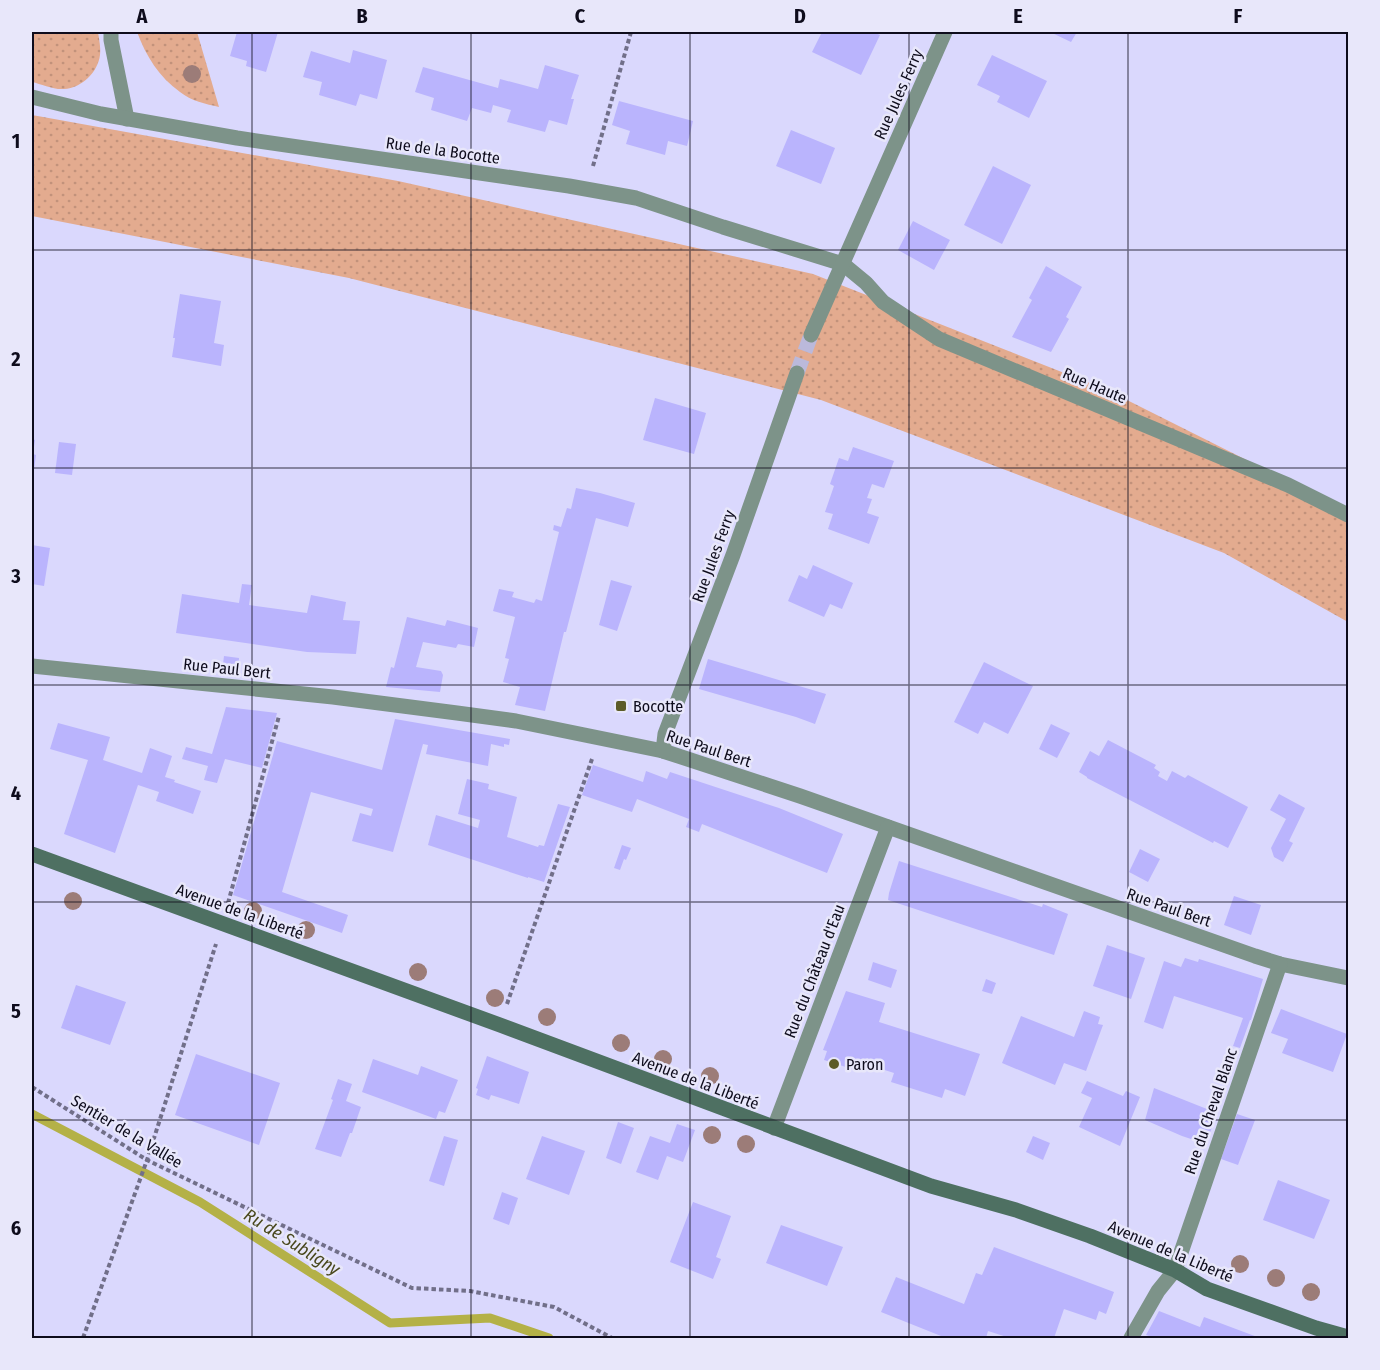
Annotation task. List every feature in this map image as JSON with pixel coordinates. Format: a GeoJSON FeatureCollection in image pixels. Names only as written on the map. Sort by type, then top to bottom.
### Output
{"type":"FeatureCollection","features":[{"type":"Feature","properties":{"kind":"main road","name":"Avenue de la Liberté"},"geometry":{"type":"LineString","coordinates":[[32,854],[931,1186],[1016,1210],[1125,1249],[1175,1270],[1207,1289],[1348,1337]]}},
{"type":"Feature","properties":{"kind":"street"},"geometry":{"type":"LineString","coordinates":[[111,32],[127,118]]}},
{"type":"Feature","properties":{"kind":"street","name":"Rue Jules Ferry"},"geometry":{"type":"LineString","coordinates":[[812,335],[945,32]]}},
{"type":"Feature","properties":{"kind":"street","name":"Rue de la Bocotte"},"geometry":{"type":"LineString","coordinates":[[32,97],[127,118],[237,138],[636,198],[843,264]]}},
{"type":"Feature","properties":{"kind":"street","name":"Rue Haute"},"geometry":{"type":"LineString","coordinates":[[843,264],[866,283],[882,302],[939,339],[1288,485],[1348,515]]}},
{"type":"Feature","properties":{"kind":"street","name":"Rue Jules Ferry"},"geometry":{"type":"LineString","coordinates":[[663,751],[665,734],[733,555],[797,373]]}},
{"type":"Feature","properties":{"kind":"street","name":"Rue Paul Bert"},"geometry":{"type":"LineString","coordinates":[[32,666],[446,711],[516,721],[663,751],[800,796],[1280,964],[1348,978]]}},
{"type":"Feature","properties":{"kind":"street","name":"Rue du Château d'Eau"},"geometry":{"type":"LineString","coordinates":[[774,1128],[888,827]]}},
{"type":"Feature","properties":{"kind":"street","name":"Rue du Cheval Blanc"},"geometry":{"type":"LineString","coordinates":[[1131,1338],[1158,1291],[1175,1270],[1280,964]]}},
{"type":"Feature","properties":{"kind":"path"},"geometry":{"type":"LineString","coordinates":[[587,190],[631,32]]}},
{"type":"Feature","properties":{"kind":"path"},"geometry":{"type":"LineString","coordinates":[[500,1025],[600,738]]}},
{"type":"Feature","properties":{"kind":"path","name":"Sentier de la Vallée"},"geometry":{"type":"LineString","coordinates":[[32,1087],[147,1160],[412,1288],[470,1290],[554,1307],[612,1338]]}},
{"type":"Feature","properties":{"kind":"path"},"geometry":{"type":"LineString","coordinates":[[83,1338],[147,1160]]}},
{"type":"Feature","properties":{"kind":"shaded area"},"geometry":{"type":"Polygon","coordinates":[[[32,32],[98,32],[99,61],[88,78],[71,88],[56,89],[32,82],[32,32]]]}},
{"type":"Feature","properties":{"kind":"shaded area"},"geometry":{"type":"Polygon","coordinates":[[[137,32],[197,32],[219,107],[194,100],[172,86],[154,65],[137,32]]]}},
{"type":"Feature","properties":{"kind":"shaded area"},"geometry":{"type":"Polygon","coordinates":[[[32,115],[398,181],[813,274],[1105,389],[1348,511],[1348,622],[1224,553],[821,400],[349,278],[32,216],[32,115]]]}},
{"type":"Feature","properties":{"kind":"building"},"geometry":{"type":"Polygon","coordinates":[[[237,32],[278,32],[266,72],[246,66],[247,61],[230,56],[237,32]]]}},
{"type":"Feature","properties":{"kind":"building"},"geometry":{"type":"Polygon","coordinates":[[[822,32],[873,32],[880,35],[861,75],[812,52],[822,32]]]}},
{"type":"Feature","properties":{"kind":"building"},"geometry":{"type":"Polygon","coordinates":[[[1050,32],[1077,32],[1071,42],[1050,32]]]}},
{"type":"Feature","properties":{"kind":"building"},"geometry":{"type":"Polygon","coordinates":[[[353,50],[387,60],[377,99],[360,94],[356,106],[319,95],[322,82],[303,77],[311,51],[350,63],[353,50]]]}},
{"type":"Feature","properties":{"kind":"building"},"geometry":{"type":"Polygon","coordinates":[[[992,55],[1047,81],[1029,118],[997,102],[1000,96],[977,85],[992,55]]]}},
{"type":"Feature","properties":{"kind":"building"},"geometry":{"type":"Polygon","coordinates":[[[545,65],[579,75],[571,99],[574,99],[567,125],[549,120],[545,132],[507,122],[511,110],[493,105],[491,113],[472,108],[467,121],[431,110],[434,98],[415,92],[423,67],[498,88],[500,79],[538,89],[545,65]]]}},
{"type":"Feature","properties":{"kind":"building"},"geometry":{"type":"Polygon","coordinates":[[[619,101],[693,121],[687,146],[668,141],[665,155],[626,144],[630,131],[612,125],[619,101]]]}},
{"type":"Feature","properties":{"kind":"building"},"geometry":{"type":"Polygon","coordinates":[[[791,130],[835,148],[821,184],[776,166],[791,130]]]}},
{"type":"Feature","properties":{"kind":"building"},"geometry":{"type":"Polygon","coordinates":[[[993,166],[1031,185],[1002,244],[964,225],[993,166]]]}},
{"type":"Feature","properties":{"kind":"building"},"geometry":{"type":"Polygon","coordinates":[[[913,221],[950,240],[934,270],[898,250],[913,221]]]}},
{"type":"Feature","properties":{"kind":"building"},"geometry":{"type":"Polygon","coordinates":[[[1046,266],[1082,287],[1066,317],[1069,319],[1051,352],[1012,337],[1032,300],[1029,298],[1046,266]]]}},
{"type":"Feature","properties":{"kind":"building"},"geometry":{"type":"Polygon","coordinates":[[[180,294],[221,301],[214,343],[224,345],[221,366],[172,357],[180,294]]]}},
{"type":"Feature","properties":{"kind":"building"},"geometry":{"type":"Polygon","coordinates":[[[655,398],[706,413],[694,454],[643,440],[655,398]]]}},
{"type":"Feature","properties":{"kind":"building"},"geometry":{"type":"Polygon","coordinates":[[[32,439],[35,440],[33,454],[36,455],[33,477],[32,477],[32,439]]]}},
{"type":"Feature","properties":{"kind":"building"},"geometry":{"type":"Polygon","coordinates":[[[59,442],[76,444],[72,475],[55,473],[59,442]]]}},
{"type":"Feature","properties":{"kind":"building"},"geometry":{"type":"Polygon","coordinates":[[[853,447],[894,461],[884,488],[872,484],[867,498],[872,499],[867,513],[879,517],[869,544],[828,529],[833,514],[825,512],[834,486],[830,484],[839,458],[848,461],[853,447]]]}},
{"type":"Feature","properties":{"kind":"building"},"geometry":{"type":"Polygon","coordinates":[[[576,488],[635,503],[628,527],[596,518],[566,632],[564,632],[545,711],[515,705],[520,687],[503,682],[509,659],[505,658],[515,617],[493,611],[499,589],[514,592],[512,597],[534,603],[536,599],[542,601],[559,532],[553,530],[554,525],[561,527],[567,508],[571,509],[576,488]]]}},
{"type":"Feature","properties":{"kind":"building"},"geometry":{"type":"Polygon","coordinates":[[[32,545],[50,548],[44,586],[32,584],[32,545]]]}},
{"type":"Feature","properties":{"kind":"building"},"geometry":{"type":"Polygon","coordinates":[[[813,565],[853,583],[842,609],[830,604],[824,617],[788,601],[799,575],[807,579],[813,565]]]}},
{"type":"Feature","properties":{"kind":"building"},"geometry":{"type":"Polygon","coordinates":[[[611,580],[632,586],[617,631],[599,625],[611,580]]]}},
{"type":"Feature","properties":{"kind":"building"},"geometry":{"type":"Polygon","coordinates":[[[242,584],[252,585],[249,605],[307,613],[311,595],[346,602],[343,620],[360,621],[356,654],[307,652],[176,633],[182,594],[239,603],[242,584]]]}},
{"type":"Feature","properties":{"kind":"building"},"geometry":{"type":"Polygon","coordinates":[[[407,617],[445,626],[447,620],[478,628],[474,647],[458,644],[456,648],[423,642],[416,667],[441,671],[443,675],[440,692],[386,687],[391,667],[394,668],[407,617]]]}},
{"type":"Feature","properties":{"kind":"building"},"geometry":{"type":"Polygon","coordinates":[[[224,656],[239,658],[238,674],[222,672],[224,656]]]}},
{"type":"Feature","properties":{"kind":"building"},"geometry":{"type":"Polygon","coordinates":[[[708,659],[826,694],[815,724],[699,689],[708,659]]]}},
{"type":"Feature","properties":{"kind":"building"},"geometry":{"type":"Polygon","coordinates":[[[984,662],[1033,686],[1008,734],[984,722],[978,734],[954,722],[984,662]]]}},
{"type":"Feature","properties":{"kind":"building"},"geometry":{"type":"Polygon","coordinates":[[[226,707],[277,713],[262,768],[225,759],[217,783],[204,780],[208,766],[182,759],[186,747],[212,754],[226,707]]]}},
{"type":"Feature","properties":{"kind":"building"},"geometry":{"type":"Polygon","coordinates":[[[395,719],[510,739],[509,745],[504,744],[504,747],[491,744],[488,766],[426,754],[428,745],[423,744],[393,852],[352,841],[360,813],[371,816],[373,809],[311,792],[282,892],[348,915],[342,933],[233,895],[277,741],[382,770],[395,719]]]}},
{"type":"Feature","properties":{"kind":"building"},"geometry":{"type":"Polygon","coordinates":[[[58,723],[110,737],[103,760],[142,773],[150,748],[172,756],[165,777],[201,791],[193,814],[156,801],[159,792],[138,785],[115,853],[64,834],[88,760],[50,749],[58,723]]]}},
{"type":"Feature","properties":{"kind":"building"},"geometry":{"type":"Polygon","coordinates":[[[1051,724],[1070,733],[1057,758],[1039,749],[1051,724]]]}},
{"type":"Feature","properties":{"kind":"building"},"geometry":{"type":"Polygon","coordinates":[[[1108,740],[1156,765],[1154,768],[1160,772],[1158,776],[1167,781],[1172,771],[1185,778],[1188,775],[1248,807],[1228,848],[1214,841],[1213,843],[1079,772],[1090,751],[1099,756],[1108,740]]]}},
{"type":"Feature","properties":{"kind":"building"},"geometry":{"type":"Polygon","coordinates":[[[593,765],[643,782],[646,771],[667,779],[670,772],[779,808],[843,834],[827,873],[702,824],[699,832],[686,827],[689,819],[637,799],[632,812],[582,795],[593,765]]]}},
{"type":"Feature","properties":{"kind":"building"},"geometry":{"type":"Polygon","coordinates":[[[467,779],[489,784],[488,789],[517,797],[507,837],[538,847],[539,845],[544,846],[558,804],[570,807],[544,882],[428,845],[436,815],[478,828],[480,820],[458,814],[467,779]]]}},
{"type":"Feature","properties":{"kind":"building"},"geometry":{"type":"Polygon","coordinates":[[[1279,794],[1305,808],[1289,841],[1293,843],[1283,862],[1274,857],[1271,848],[1286,819],[1270,810],[1279,794]]]}},
{"type":"Feature","properties":{"kind":"building"},"geometry":{"type":"Polygon","coordinates":[[[622,845],[631,848],[620,870],[614,868],[622,845]]]}},
{"type":"Feature","properties":{"kind":"building"},"geometry":{"type":"Polygon","coordinates":[[[1140,849],[1160,859],[1148,882],[1129,872],[1140,849]]]}},
{"type":"Feature","properties":{"kind":"building"},"geometry":{"type":"Polygon","coordinates":[[[899,861],[1042,907],[1043,904],[1068,914],[1054,955],[888,900],[899,861]]]}},
{"type":"Feature","properties":{"kind":"building"},"geometry":{"type":"Polygon","coordinates":[[[1234,896],[1261,905],[1251,935],[1224,925],[1234,896]]]}},
{"type":"Feature","properties":{"kind":"building"},"geometry":{"type":"Polygon","coordinates":[[[1107,945],[1145,958],[1131,999],[1093,986],[1107,945]]]}},
{"type":"Feature","properties":{"kind":"building"},"geometry":{"type":"Polygon","coordinates":[[[1185,958],[1198,962],[1199,959],[1263,979],[1240,1048],[1233,1046],[1243,1018],[1174,996],[1163,1029],[1144,1022],[1164,961],[1181,967],[1185,958]]]}},
{"type":"Feature","properties":{"kind":"building"},"geometry":{"type":"Polygon","coordinates":[[[873,962],[897,970],[891,988],[868,980],[873,962]]]}},
{"type":"Feature","properties":{"kind":"building"},"geometry":{"type":"Polygon","coordinates":[[[986,979],[996,983],[992,994],[982,991],[986,979]]]}},
{"type":"Feature","properties":{"kind":"building"},"geometry":{"type":"Polygon","coordinates":[[[76,985],[126,1002],[110,1045],[61,1028],[76,985]]]}},
{"type":"Feature","properties":{"kind":"building"},"geometry":{"type":"Polygon","coordinates":[[[846,991],[885,1003],[879,1022],[980,1054],[965,1096],[945,1089],[942,1098],[891,1082],[894,1073],[863,1063],[858,1068],[852,1069],[824,1060],[827,1051],[823,1050],[846,991]]]}},
{"type":"Feature","properties":{"kind":"building"},"geometry":{"type":"Polygon","coordinates":[[[1281,1009],[1347,1034],[1333,1072],[1282,1053],[1288,1039],[1271,1033],[1281,1009]]]}},
{"type":"Feature","properties":{"kind":"building"},"geometry":{"type":"Polygon","coordinates":[[[1084,1011],[1100,1017],[1098,1024],[1103,1025],[1086,1071],[1064,1063],[1055,1085],[1002,1063],[1021,1016],[1074,1037],[1084,1011]]]}},
{"type":"Feature","properties":{"kind":"building"},"geometry":{"type":"Polygon","coordinates":[[[196,1054],[280,1083],[259,1145],[175,1115],[196,1054]]]}},
{"type":"Feature","properties":{"kind":"building"},"geometry":{"type":"Polygon","coordinates":[[[487,1056],[529,1072],[519,1104],[491,1095],[489,1100],[476,1095],[478,1089],[476,1088],[487,1056]]]}},
{"type":"Feature","properties":{"kind":"building"},"geometry":{"type":"Polygon","coordinates":[[[373,1059],[418,1075],[421,1066],[458,1080],[445,1113],[439,1111],[436,1119],[362,1092],[373,1059]]]}},
{"type":"Feature","properties":{"kind":"building"},"geometry":{"type":"Polygon","coordinates":[[[338,1079],[352,1084],[346,1101],[361,1107],[341,1157],[315,1149],[333,1100],[331,1099],[338,1079]]]}},
{"type":"Feature","properties":{"kind":"building"},"geometry":{"type":"Polygon","coordinates":[[[1087,1081],[1123,1096],[1126,1091],[1140,1097],[1120,1146],[1079,1127],[1092,1098],[1081,1093],[1087,1081]]]}},
{"type":"Feature","properties":{"kind":"building"},"geometry":{"type":"Polygon","coordinates":[[[1154,1088],[1217,1113],[1206,1144],[1145,1120],[1154,1088]]]}},
{"type":"Feature","properties":{"kind":"building"},"geometry":{"type":"Polygon","coordinates":[[[1237,1114],[1255,1120],[1238,1165],[1221,1159],[1237,1114]]]}},
{"type":"Feature","properties":{"kind":"building"},"geometry":{"type":"Polygon","coordinates":[[[618,1122],[634,1128],[621,1164],[606,1158],[618,1122]]]}},
{"type":"Feature","properties":{"kind":"building"},"geometry":{"type":"Polygon","coordinates":[[[677,1124],[695,1130],[683,1162],[667,1156],[658,1180],[636,1172],[650,1136],[670,1143],[677,1124]]]}},
{"type":"Feature","properties":{"kind":"building"},"geometry":{"type":"Polygon","coordinates":[[[444,1136],[458,1140],[444,1186],[429,1181],[444,1136]]]}},
{"type":"Feature","properties":{"kind":"building"},"geometry":{"type":"Polygon","coordinates":[[[542,1136],[585,1151],[569,1195],[526,1179],[542,1136]]]}},
{"type":"Feature","properties":{"kind":"building"},"geometry":{"type":"Polygon","coordinates":[[[1033,1136],[1050,1143],[1043,1160],[1026,1152],[1033,1136]]]}},
{"type":"Feature","properties":{"kind":"building"},"geometry":{"type":"Polygon","coordinates":[[[1278,1180],[1330,1200],[1314,1239],[1263,1220],[1278,1180]]]}},
{"type":"Feature","properties":{"kind":"building"},"geometry":{"type":"Polygon","coordinates":[[[502,1192],[518,1198],[509,1225],[493,1219],[502,1192]]]}},
{"type":"Feature","properties":{"kind":"building"},"geometry":{"type":"Polygon","coordinates":[[[693,1202],[731,1216],[716,1257],[721,1259],[713,1279],[670,1262],[693,1202]]]}},
{"type":"Feature","properties":{"kind":"building"},"geometry":{"type":"Polygon","coordinates":[[[781,1225],[843,1247],[827,1286],[766,1263],[781,1225]]]}},
{"type":"Feature","properties":{"kind":"building"},"geometry":{"type":"Polygon","coordinates":[[[994,1247],[1114,1292],[1106,1314],[1099,1311],[1096,1320],[1064,1309],[1054,1338],[1010,1338],[988,1331],[986,1338],[946,1338],[881,1312],[896,1277],[964,1304],[976,1273],[982,1275],[994,1247]]]}},
{"type":"Feature","properties":{"kind":"building"},"geometry":{"type":"Polygon","coordinates":[[[1159,1311],[1200,1327],[1204,1317],[1260,1338],[1155,1338],[1146,1335],[1159,1311]]]}},
{"type":"Feature","properties":{"kind":"waterway","name":"Ru de Subligny"},"geometry":{"type":"LineString","coordinates":[[32,1114],[200,1202],[390,1323],[490,1318],[549,1338]]}},
{"type":"Feature","properties":{"kind":"tunnel"},"geometry":{"type":"LineString","coordinates":[[797,373],[811,335]]}},
{"type":"Feature","properties":{"kind":"place","name":"Bocotte"},"geometry":{"type":"Point","coordinates":[621,706]}},
{"type":"Feature","properties":{"kind":"place","name":"Paron"},"geometry":{"type":"Point","coordinates":[834,1064]}}]}
